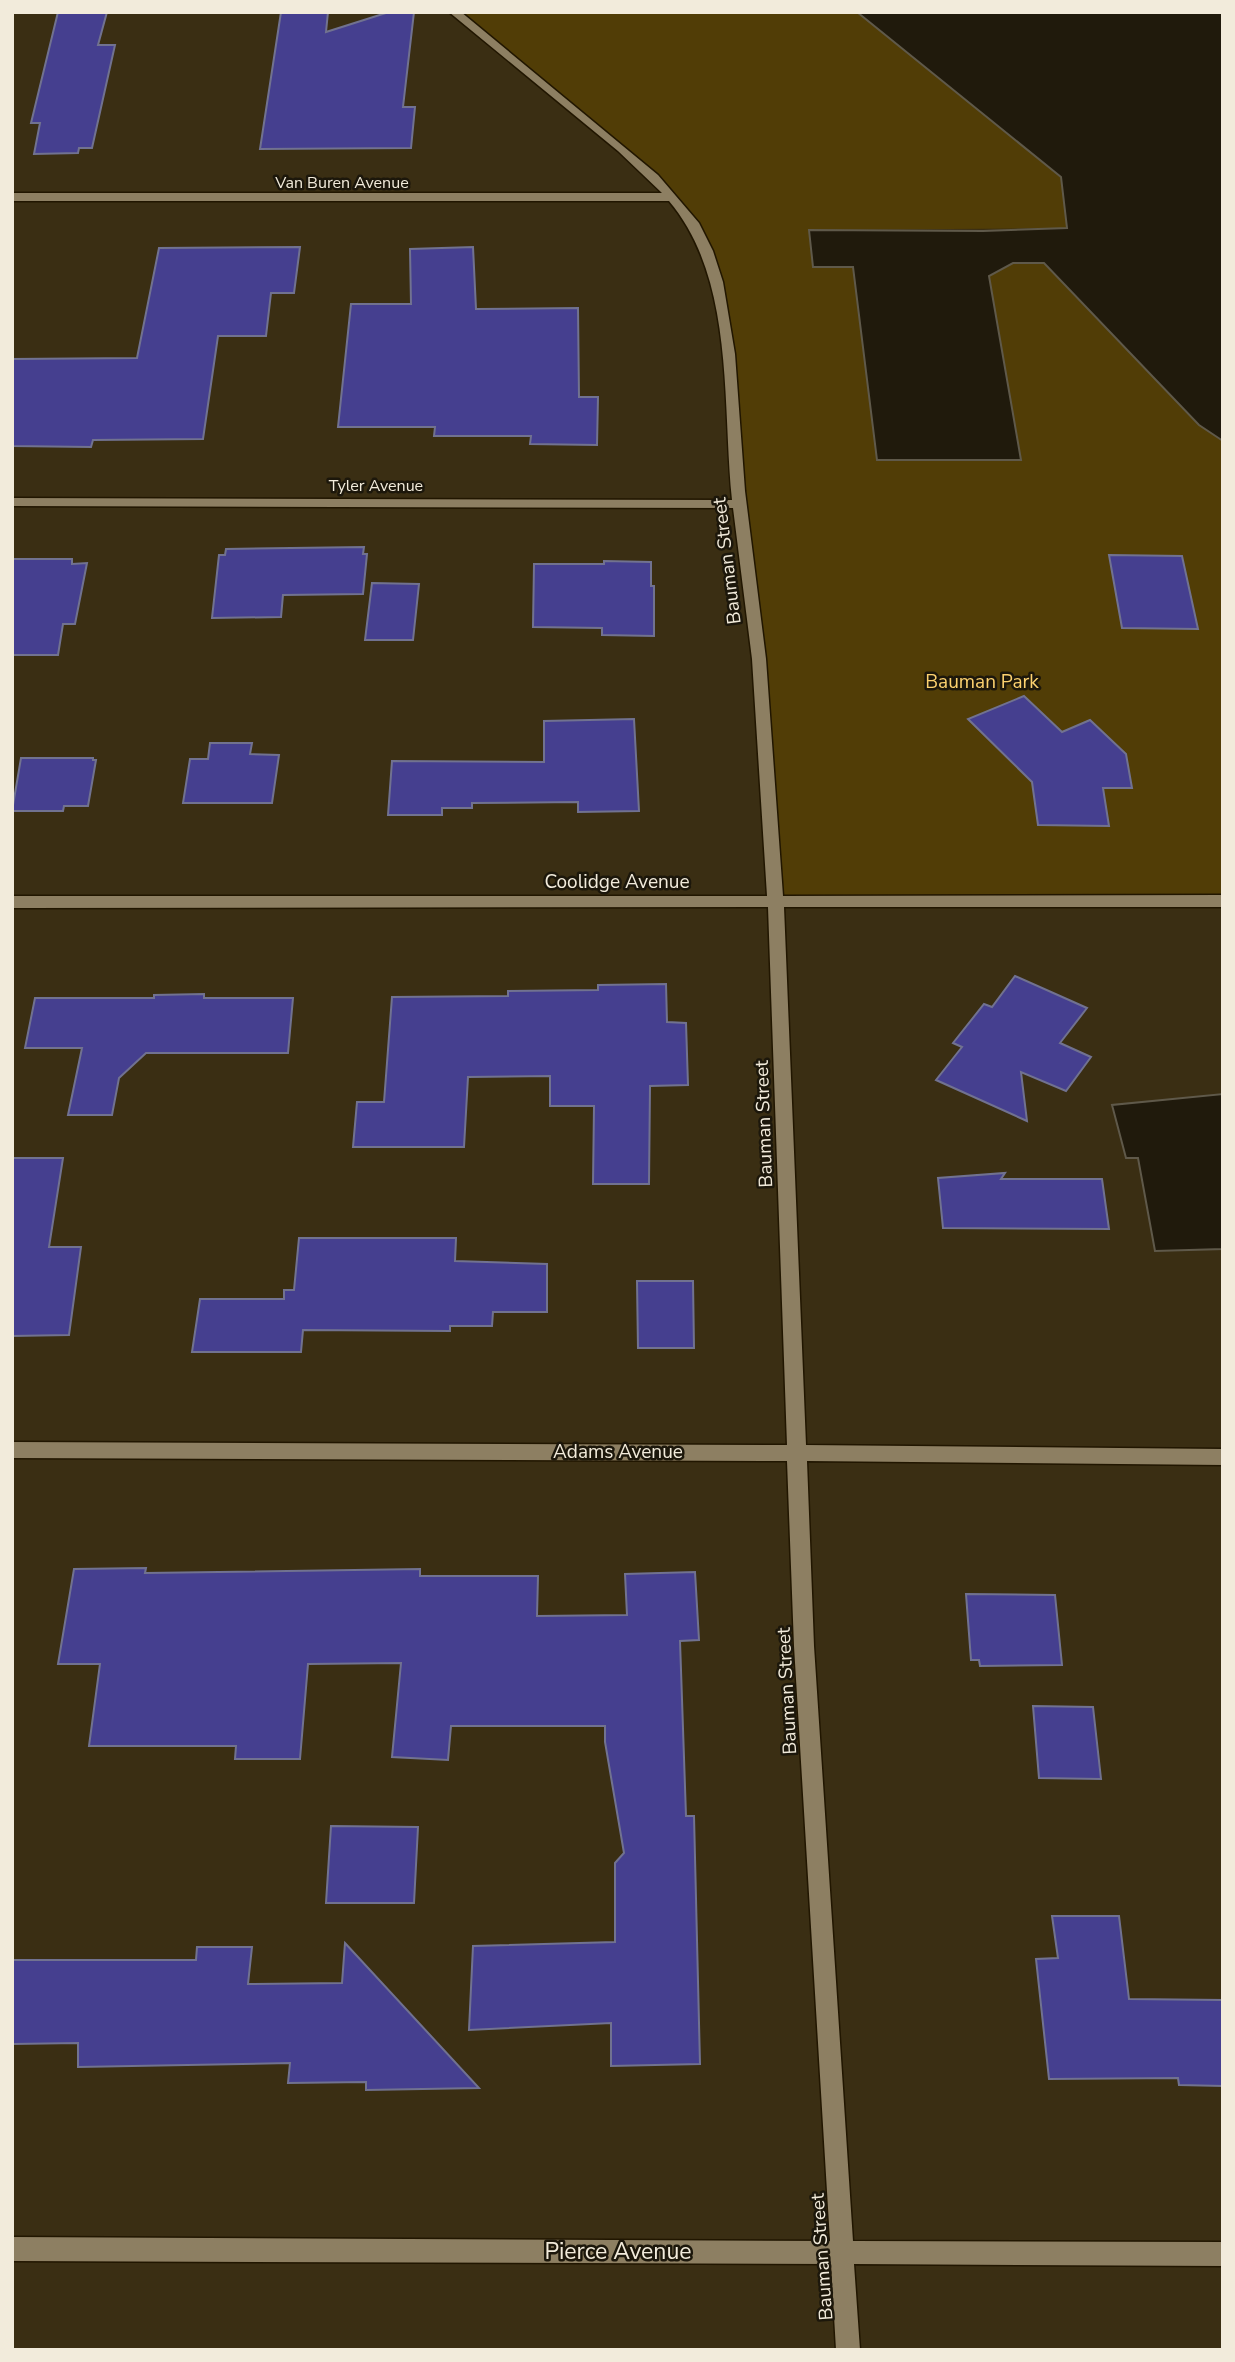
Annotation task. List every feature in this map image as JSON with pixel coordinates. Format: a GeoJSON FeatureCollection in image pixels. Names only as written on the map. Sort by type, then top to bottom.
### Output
{"type":"FeatureCollection","features":[{"type":"Feature","properties":{"kind":"street","name":"Bauman Street"},"geometry":{"type":"LineString","coordinates":[[454,12],[613,141],[671,197],[694,225],[704,243],[717,285],[725,335],[739,504],[759,659],[767,825],[776,902],[804,1646],[848,2350]]}},
{"type":"Feature","properties":{"kind":"street","name":"Van Buren Avenue"},"geometry":{"type":"LineString","coordinates":[[12,197],[671,197]]}},
{"type":"Feature","properties":{"kind":"street","name":"Tyler Avenue"},"geometry":{"type":"LineString","coordinates":[[12,502],[739,504]]}},
{"type":"Feature","properties":{"kind":"street","name":"Coolidge Avenue"},"geometry":{"type":"LineString","coordinates":[[12,902],[1223,901]]}},
{"type":"Feature","properties":{"kind":"street","name":"Adams Avenue"},"geometry":{"type":"LineString","coordinates":[[12,1450],[797,1452],[1223,1457]]}},
{"type":"Feature","properties":{"kind":"street","name":"Pierce Avenue"},"geometry":{"type":"LineString","coordinates":[[12,2249],[1223,2255]]}},
{"type":"Feature","properties":{"kind":"green space","name":"Bauman Park"},"geometry":{"type":"Polygon","coordinates":[[[454,12],[857,12],[1061,177],[1067,228],[810,230],[813,266],[853,267],[1021,460],[989,276],[1013,263],[1044,263],[1199,425],[1223,441],[1223,901],[776,903],[725,335],[704,243],[664,188],[454,12]]]}},
{"type":"Feature","properties":{"kind":"shaded area"},"geometry":{"type":"Polygon","coordinates":[[[857,12],[1223,12],[1223,441],[1199,425],[1044,263],[1013,263],[989,276],[1021,460],[877,460],[853,267],[813,267],[809,230],[983,231],[1067,228],[1061,177],[857,12]]]}},
{"type":"Feature","properties":{"kind":"shaded area"},"geometry":{"type":"Polygon","coordinates":[[[1223,1094],[1223,1249],[1155,1251],[1138,1158],[1126,1158],[1112,1105],[1223,1094]]]}},
{"type":"Feature","properties":{"kind":"building"},"geometry":{"type":"Polygon","coordinates":[[[58,12],[107,12],[98,45],[115,45],[92,148],[79,148],[78,153],[34,154],[40,123],[31,123],[58,12]]]}},
{"type":"Feature","properties":{"kind":"building"},"geometry":{"type":"Polygon","coordinates":[[[281,12],[328,12],[326,32],[389,12],[414,12],[403,107],[415,107],[411,148],[260,149],[281,12]]]}},
{"type":"Feature","properties":{"kind":"building"},"geometry":{"type":"Polygon","coordinates":[[[300,247],[294,293],[271,293],[266,336],[218,336],[203,439],[93,440],[91,447],[12,446],[12,359],[137,358],[159,248],[300,247]]]}},
{"type":"Feature","properties":{"kind":"building"},"geometry":{"type":"Polygon","coordinates":[[[473,247],[476,309],[578,308],[579,397],[598,397],[597,445],[530,444],[531,436],[434,436],[435,427],[338,427],[351,304],[411,304],[410,249],[473,247]]]}},
{"type":"Feature","properties":{"kind":"building"},"geometry":{"type":"Polygon","coordinates":[[[364,547],[363,554],[367,554],[363,594],[283,595],[281,617],[212,618],[219,555],[225,555],[226,549],[364,547]]]}},
{"type":"Feature","properties":{"kind":"building"},"geometry":{"type":"Polygon","coordinates":[[[1109,555],[1182,556],[1198,629],[1122,628],[1109,555]]]}},
{"type":"Feature","properties":{"kind":"building"},"geometry":{"type":"Polygon","coordinates":[[[12,559],[72,559],[72,564],[87,563],[75,624],[63,624],[58,655],[12,655],[12,559]]]}},
{"type":"Feature","properties":{"kind":"building"},"geometry":{"type":"Polygon","coordinates":[[[604,561],[651,562],[654,636],[602,635],[602,628],[533,627],[534,564],[604,564],[604,561]]]}},
{"type":"Feature","properties":{"kind":"building"},"geometry":{"type":"Polygon","coordinates":[[[372,583],[419,584],[413,640],[365,640],[372,583]]]}},
{"type":"Feature","properties":{"kind":"building"},"geometry":{"type":"Polygon","coordinates":[[[1024,696],[1062,732],[1090,720],[1126,754],[1132,788],[1103,788],[1109,826],[1038,825],[1032,782],[968,719],[1024,696]]]}},
{"type":"Feature","properties":{"kind":"building"},"geometry":{"type":"Polygon","coordinates":[[[634,719],[639,811],[578,812],[578,802],[472,803],[472,808],[442,808],[442,815],[388,815],[392,761],[544,762],[544,721],[634,719]]]}},
{"type":"Feature","properties":{"kind":"building"},"geometry":{"type":"Polygon","coordinates":[[[210,743],[252,743],[250,754],[279,755],[272,803],[183,803],[190,759],[208,759],[210,743]]]}},
{"type":"Feature","properties":{"kind":"building"},"geometry":{"type":"Polygon","coordinates":[[[21,758],[96,760],[88,806],[64,806],[63,811],[12,811],[21,758]]]}},
{"type":"Feature","properties":{"kind":"building"},"geometry":{"type":"Polygon","coordinates":[[[1015,976],[1087,1008],[1060,1043],[1091,1057],[1066,1091],[1021,1072],[1027,1121],[936,1080],[962,1047],[953,1043],[984,1004],[992,1007],[1015,976]]]}},
{"type":"Feature","properties":{"kind":"building"},"geometry":{"type":"Polygon","coordinates":[[[666,984],[667,1022],[686,1023],[688,1085],[650,1086],[649,1184],[593,1184],[594,1106],[550,1106],[550,1076],[468,1077],[464,1147],[353,1147],[357,1102],[384,1102],[392,997],[508,996],[508,991],[598,990],[598,985],[666,984]]]}},
{"type":"Feature","properties":{"kind":"building"},"geometry":{"type":"Polygon","coordinates":[[[204,994],[204,998],[293,998],[288,1053],[146,1053],[119,1078],[112,1115],[68,1115],[82,1048],[25,1048],[35,998],[154,998],[154,995],[204,994]]]}},
{"type":"Feature","properties":{"kind":"building"},"geometry":{"type":"Polygon","coordinates":[[[12,1158],[63,1158],[49,1247],[81,1247],[69,1335],[12,1336],[12,1158]]]}},
{"type":"Feature","properties":{"kind":"building"},"geometry":{"type":"Polygon","coordinates":[[[1005,1173],[1001,1179],[1102,1179],[1109,1229],[943,1228],[938,1178],[1005,1173]]]}},
{"type":"Feature","properties":{"kind":"building"},"geometry":{"type":"Polygon","coordinates":[[[299,1238],[456,1238],[455,1261],[547,1264],[547,1312],[493,1312],[492,1326],[450,1326],[450,1331],[303,1330],[301,1352],[192,1352],[200,1299],[284,1299],[284,1290],[294,1290],[299,1238]]]}},
{"type":"Feature","properties":{"kind":"building"},"geometry":{"type":"Polygon","coordinates":[[[637,1281],[693,1281],[694,1348],[638,1348],[637,1281]]]}},
{"type":"Feature","properties":{"kind":"building"},"geometry":{"type":"Polygon","coordinates":[[[146,1568],[145,1573],[420,1569],[420,1576],[538,1576],[537,1616],[627,1615],[625,1574],[695,1572],[699,1640],[680,1641],[686,1816],[694,1816],[700,2064],[611,2066],[611,2023],[469,2030],[473,1946],[615,1942],[615,1863],[624,1853],[605,1742],[605,1726],[451,1726],[448,1760],[392,1757],[401,1663],[308,1664],[300,1759],[235,1759],[236,1746],[89,1746],[100,1664],[58,1664],[74,1569],[146,1568]]]}},
{"type":"Feature","properties":{"kind":"building"},"geometry":{"type":"Polygon","coordinates":[[[966,1594],[1055,1595],[1062,1665],[980,1666],[979,1660],[971,1660],[966,1594]]]}},
{"type":"Feature","properties":{"kind":"building"},"geometry":{"type":"Polygon","coordinates":[[[1033,1706],[1093,1707],[1101,1779],[1039,1778],[1033,1706]]]}},
{"type":"Feature","properties":{"kind":"building"},"geometry":{"type":"Polygon","coordinates":[[[331,1826],[418,1827],[414,1903],[326,1903],[331,1826]]]}},
{"type":"Feature","properties":{"kind":"building"},"geometry":{"type":"Polygon","coordinates":[[[1052,1916],[1119,1916],[1129,1999],[1223,2000],[1223,2086],[1179,2085],[1178,2078],[1049,2079],[1036,1959],[1058,1958],[1052,1916]]]}},
{"type":"Feature","properties":{"kind":"building"},"geometry":{"type":"Polygon","coordinates":[[[345,1943],[479,2088],[366,2090],[366,2082],[288,2083],[290,2063],[78,2067],[78,2043],[12,2044],[12,1960],[196,1960],[197,1947],[252,1947],[248,1984],[342,1983],[345,1943]]]}}]}
